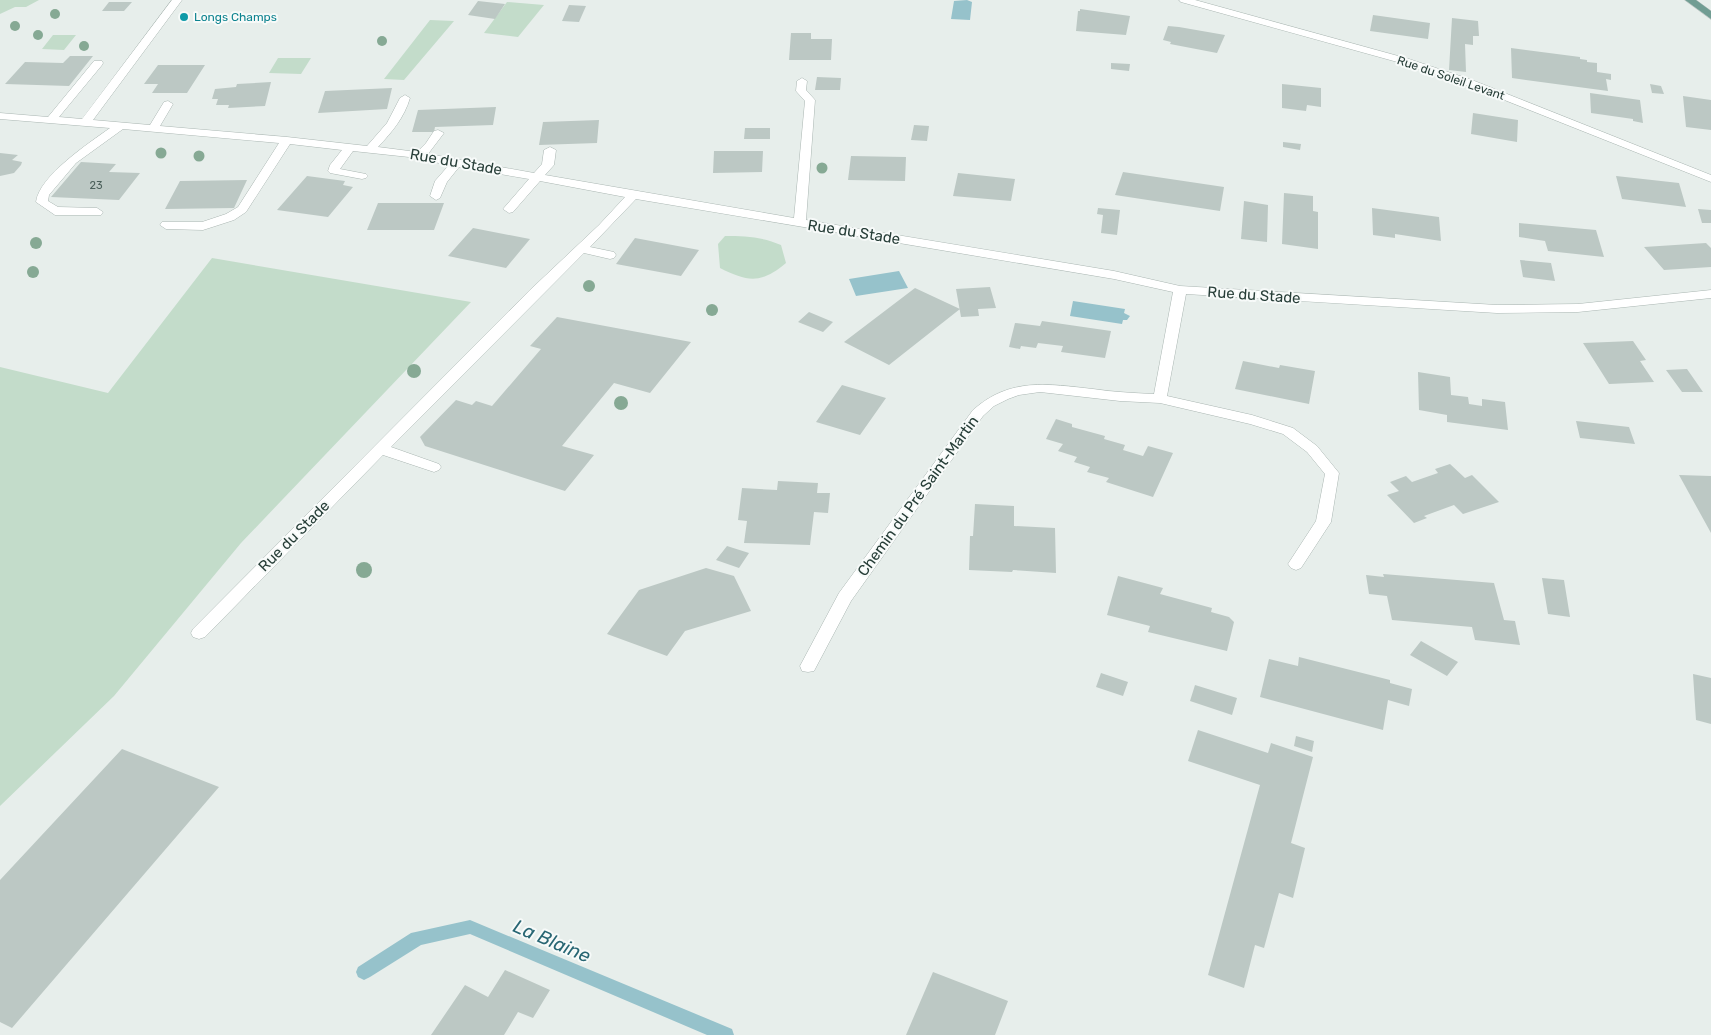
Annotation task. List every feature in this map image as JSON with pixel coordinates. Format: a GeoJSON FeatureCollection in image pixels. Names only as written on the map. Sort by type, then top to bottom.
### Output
{"type":"FeatureCollection","features":[{"type":"Feature","properties":{"kind":"main road"},"geometry":{"type":"LineString","coordinates":[[1690,0],[1711,16]]}},
{"type":"Feature","properties":{"kind":"street"},"geometry":{"type":"LineString","coordinates":[[85,123],[177,0]]}},
{"type":"Feature","properties":{"kind":"street","name":"Rue du Soleil Levant"},"geometry":{"type":"LineString","coordinates":[[1184,0],[1405,61],[1468,82],[1711,179]]}},
{"type":"Feature","properties":{"kind":"street"},"geometry":{"type":"LineString","coordinates":[[51,120],[98,63]]}},
{"type":"Feature","properties":{"kind":"street"},"geometry":{"type":"LineString","coordinates":[[800,223],[810,100],[801,91],[802,81]]}},
{"type":"Feature","properties":{"kind":"street"},"geometry":{"type":"LineString","coordinates":[[370,149],[396,120],[402,110],[405,98]]}},
{"type":"Feature","properties":{"kind":"street"},"geometry":{"type":"LineString","coordinates":[[153,128],[164,115],[168,104]]}},
{"type":"Feature","properties":{"kind":"street","name":"Rue du Stade"},"geometry":{"type":"LineString","coordinates":[[0,116],[287,140],[420,156],[633,195],[1114,275],[1180,290],[1497,309],[1578,308],[1711,294]]}},
{"type":"Feature","properties":{"kind":"street"},"geometry":{"type":"LineString","coordinates":[[97,212],[55,210],[47,207],[42,202],[42,194],[72,162],[120,126]]}},
{"type":"Feature","properties":{"kind":"street"},"geometry":{"type":"LineString","coordinates":[[420,156],[431,145],[438,133]]}},
{"type":"Feature","properties":{"kind":"street"},"geometry":{"type":"LineString","coordinates":[[166,225],[203,226],[230,217],[242,209],[287,140]]}},
{"type":"Feature","properties":{"kind":"street"},"geometry":{"type":"LineString","coordinates":[[351,147],[336,165],[334,171],[362,176]]}},
{"type":"Feature","properties":{"kind":"street"},"geometry":{"type":"LineString","coordinates":[[509,209],[548,165],[550,150]]}},
{"type":"Feature","properties":{"kind":"street"},"geometry":{"type":"LineString","coordinates":[[436,196],[440,181],[457,162]]}},
{"type":"Feature","properties":{"kind":"street","name":"Rue du Stade"},"geometry":{"type":"LineString","coordinates":[[199,633],[633,195]]}},
{"type":"Feature","properties":{"kind":"street"},"geometry":{"type":"LineString","coordinates":[[581,249],[610,256]]}},
{"type":"Feature","properties":{"kind":"street"},"geometry":{"type":"LineString","coordinates":[[1160,399],[1180,290]]}},
{"type":"Feature","properties":{"kind":"street","name":"Chemin du Pré Saint-Martin"},"geometry":{"type":"LineString","coordinates":[[808,666],[845,597],[978,413],[989,403],[1018,391],[1040,388],[1120,397],[1160,399],[1252,420],[1288,431],[1312,449],[1332,473],[1323,522],[1296,564]]}},
{"type":"Feature","properties":{"kind":"street"},"geometry":{"type":"LineString","coordinates":[[381,449],[434,467]]}},
{"type":"Feature","properties":{"kind":"green space"},"geometry":{"type":"Polygon","coordinates":[[[0,0],[39,0],[26,7],[15,7],[0,14],[0,0]]]}},
{"type":"Feature","properties":{"kind":"green space"},"geometry":{"type":"Polygon","coordinates":[[[507,2],[544,5],[518,37],[484,33],[507,2]]]}},
{"type":"Feature","properties":{"kind":"green space"},"geometry":{"type":"Polygon","coordinates":[[[430,20],[454,21],[404,80],[384,79],[430,20]]]}},
{"type":"Feature","properties":{"kind":"green space"},"geometry":{"type":"Polygon","coordinates":[[[53,35],[76,35],[64,50],[42,49],[53,35]]]}},
{"type":"Feature","properties":{"kind":"green space"},"geometry":{"type":"Polygon","coordinates":[[[278,58],[311,58],[301,74],[269,73],[278,58]]]}},
{"type":"Feature","properties":{"kind":"green space"},"geometry":{"type":"Polygon","coordinates":[[[725,236],[767,240],[781,245],[786,263],[762,278],[747,278],[730,273],[720,268],[718,244],[725,236]]]}},
{"type":"Feature","properties":{"kind":"green space"},"geometry":{"type":"Polygon","coordinates":[[[212,258],[471,302],[241,543],[114,696],[0,806],[0,367],[108,393],[212,258]]]}},
{"type":"Feature","properties":{"kind":"water"},"geometry":{"type":"Polygon","coordinates":[[[967,0],[972,2],[970,20],[951,19],[954,1],[967,0]]]}},
{"type":"Feature","properties":{"kind":"water"},"geometry":{"type":"Polygon","coordinates":[[[899,271],[908,288],[856,296],[849,279],[899,271]]]}},
{"type":"Feature","properties":{"kind":"water"},"geometry":{"type":"Polygon","coordinates":[[[1073,301],[1125,309],[1124,313],[1130,316],[1127,320],[1123,320],[1122,324],[1070,316],[1073,301]]]}},
{"type":"Feature","properties":{"kind":"building"},"geometry":{"type":"Polygon","coordinates":[[[478,1],[505,4],[495,19],[468,15],[478,1]]]}},
{"type":"Feature","properties":{"kind":"building"},"geometry":{"type":"Polygon","coordinates":[[[109,2],[132,2],[124,11],[102,11],[109,2]]]}},
{"type":"Feature","properties":{"kind":"building"},"geometry":{"type":"Polygon","coordinates":[[[569,5],[586,6],[579,22],[562,21],[569,5]]]}},
{"type":"Feature","properties":{"kind":"building"},"geometry":{"type":"Polygon","coordinates":[[[1080,9],[1130,16],[1126,35],[1076,31],[1078,11],[1080,9]]]}},
{"type":"Feature","properties":{"kind":"building"},"geometry":{"type":"Polygon","coordinates":[[[1373,15],[1430,23],[1428,39],[1370,31],[1373,15]]]}},
{"type":"Feature","properties":{"kind":"building"},"geometry":{"type":"Polygon","coordinates":[[[1452,18],[1478,21],[1479,36],[1473,36],[1473,45],[1465,44],[1466,72],[1449,70],[1452,18]]]}},
{"type":"Feature","properties":{"kind":"building"},"geometry":{"type":"Polygon","coordinates":[[[1168,26],[1225,35],[1217,53],[1170,44],[1171,42],[1163,40],[1168,26]]]}},
{"type":"Feature","properties":{"kind":"building"},"geometry":{"type":"Polygon","coordinates":[[[791,33],[811,33],[811,39],[832,39],[831,60],[789,60],[791,33]]]}},
{"type":"Feature","properties":{"kind":"building"},"geometry":{"type":"Polygon","coordinates":[[[1511,48],[1580,57],[1580,59],[1587,60],[1587,62],[1597,63],[1597,72],[1611,74],[1611,80],[1606,79],[1608,91],[1512,78],[1511,48]]]}},
{"type":"Feature","properties":{"kind":"building"},"geometry":{"type":"Polygon","coordinates":[[[70,56],[93,56],[69,86],[5,84],[25,62],[63,63],[70,56]]]}},
{"type":"Feature","properties":{"kind":"building"},"geometry":{"type":"Polygon","coordinates":[[[1111,63],[1130,64],[1129,71],[1111,69],[1111,63]]]}},
{"type":"Feature","properties":{"kind":"building"},"geometry":{"type":"Polygon","coordinates":[[[158,65],[205,65],[187,93],[152,93],[158,84],[144,84],[158,65]]]}},
{"type":"Feature","properties":{"kind":"building"},"geometry":{"type":"Polygon","coordinates":[[[817,77],[841,78],[840,90],[815,90],[817,77]]]}},
{"type":"Feature","properties":{"kind":"building"},"geometry":{"type":"Polygon","coordinates":[[[271,82],[265,106],[228,108],[229,105],[216,105],[218,99],[212,99],[215,89],[236,87],[237,84],[271,82]]]}},
{"type":"Feature","properties":{"kind":"building"},"geometry":{"type":"Polygon","coordinates":[[[1282,84],[1321,88],[1321,107],[1307,105],[1306,111],[1282,108],[1282,84]]]}},
{"type":"Feature","properties":{"kind":"building"},"geometry":{"type":"Polygon","coordinates":[[[1650,84],[1661,86],[1664,94],[1652,93],[1650,84]]]}},
{"type":"Feature","properties":{"kind":"building"},"geometry":{"type":"Polygon","coordinates":[[[392,88],[387,109],[318,113],[325,91],[392,88]]]}},
{"type":"Feature","properties":{"kind":"building"},"geometry":{"type":"Polygon","coordinates":[[[1590,93],[1640,100],[1643,123],[1633,121],[1633,119],[1591,113],[1590,93]]]}},
{"type":"Feature","properties":{"kind":"building"},"geometry":{"type":"Polygon","coordinates":[[[1683,96],[1711,100],[1711,130],[1686,127],[1683,96]]]}},
{"type":"Feature","properties":{"kind":"building"},"geometry":{"type":"Polygon","coordinates":[[[496,107],[493,125],[435,127],[434,132],[412,132],[418,110],[496,107]]]}},
{"type":"Feature","properties":{"kind":"building"},"geometry":{"type":"Polygon","coordinates":[[[1473,113],[1518,120],[1517,142],[1471,134],[1473,113]]]}},
{"type":"Feature","properties":{"kind":"building"},"geometry":{"type":"Polygon","coordinates":[[[599,120],[597,143],[539,145],[543,122],[599,120]]]}},
{"type":"Feature","properties":{"kind":"building"},"geometry":{"type":"Polygon","coordinates":[[[914,125],[929,126],[927,141],[911,140],[914,125]]]}},
{"type":"Feature","properties":{"kind":"building"},"geometry":{"type":"Polygon","coordinates":[[[745,128],[770,128],[770,139],[744,139],[745,128]]]}},
{"type":"Feature","properties":{"kind":"building"},"geometry":{"type":"Polygon","coordinates":[[[1283,142],[1301,144],[1300,150],[1283,147],[1283,142]]]}},
{"type":"Feature","properties":{"kind":"building"},"geometry":{"type":"Polygon","coordinates":[[[714,151],[763,151],[762,172],[713,173],[714,151]]]}},
{"type":"Feature","properties":{"kind":"building"},"geometry":{"type":"Polygon","coordinates":[[[0,153],[18,155],[12,160],[22,162],[14,173],[0,176],[0,153]]]}},
{"type":"Feature","properties":{"kind":"building"},"geometry":{"type":"Polygon","coordinates":[[[851,156],[906,157],[905,181],[848,180],[851,156]]]}},
{"type":"Feature","properties":{"kind":"building"},"geometry":{"type":"Polygon","coordinates":[[[81,162],[116,164],[109,172],[140,173],[119,200],[51,197],[81,162]]]}},
{"type":"Feature","properties":{"kind":"building"},"geometry":{"type":"Polygon","coordinates":[[[1123,172],[1224,187],[1220,211],[1115,195],[1123,172]]]}},
{"type":"Feature","properties":{"kind":"building"},"geometry":{"type":"Polygon","coordinates":[[[958,173],[1015,179],[1011,201],[953,196],[958,173]]]}},
{"type":"Feature","properties":{"kind":"building"},"geometry":{"type":"Polygon","coordinates":[[[307,176],[345,181],[343,185],[353,187],[328,217],[277,210],[307,176]]]}},
{"type":"Feature","properties":{"kind":"building"},"geometry":{"type":"Polygon","coordinates":[[[1616,176],[1679,183],[1686,207],[1622,199],[1616,176]]]}},
{"type":"Feature","properties":{"kind":"building"},"geometry":{"type":"Polygon","coordinates":[[[247,180],[234,208],[165,209],[180,181],[247,180]]]}},
{"type":"Feature","properties":{"kind":"building"},"geometry":{"type":"Polygon","coordinates":[[[1284,193],[1313,196],[1313,211],[1318,212],[1318,249],[1282,244],[1284,193]]]}},
{"type":"Feature","properties":{"kind":"building"},"geometry":{"type":"Polygon","coordinates":[[[1244,201],[1268,205],[1267,242],[1241,239],[1244,201]]]}},
{"type":"Feature","properties":{"kind":"building"},"geometry":{"type":"Polygon","coordinates":[[[378,203],[444,203],[434,230],[367,230],[378,203]]]}},
{"type":"Feature","properties":{"kind":"building"},"geometry":{"type":"Polygon","coordinates":[[[1098,208],[1120,210],[1117,235],[1101,233],[1103,215],[1097,214],[1098,208]]]}},
{"type":"Feature","properties":{"kind":"building"},"geometry":{"type":"Polygon","coordinates":[[[1372,208],[1439,217],[1441,241],[1395,234],[1395,238],[1373,235],[1372,208]]]}},
{"type":"Feature","properties":{"kind":"building"},"geometry":{"type":"Polygon","coordinates":[[[1698,209],[1711,210],[1711,223],[1702,223],[1698,209]]]}},
{"type":"Feature","properties":{"kind":"building"},"geometry":{"type":"Polygon","coordinates":[[[1519,223],[1596,230],[1604,257],[1548,251],[1545,241],[1519,237],[1519,223]]]}},
{"type":"Feature","properties":{"kind":"building"},"geometry":{"type":"Polygon","coordinates":[[[473,228],[530,239],[506,268],[448,256],[473,228]]]}},
{"type":"Feature","properties":{"kind":"building"},"geometry":{"type":"Polygon","coordinates":[[[635,238],[699,250],[681,276],[616,264],[635,238]]]}},
{"type":"Feature","properties":{"kind":"building"},"geometry":{"type":"Polygon","coordinates":[[[1706,243],[1711,248],[1711,267],[1664,270],[1644,247],[1706,243]]]}},
{"type":"Feature","properties":{"kind":"building"},"geometry":{"type":"Polygon","coordinates":[[[1520,260],[1551,263],[1555,281],[1523,277],[1520,260]]]}},
{"type":"Feature","properties":{"kind":"building"},"geometry":{"type":"Polygon","coordinates":[[[990,287],[996,308],[978,309],[979,316],[961,317],[956,289],[990,287]]]}},
{"type":"Feature","properties":{"kind":"building"},"geometry":{"type":"Polygon","coordinates":[[[915,288],[960,309],[889,365],[844,342],[915,288]]]}},
{"type":"Feature","properties":{"kind":"building"},"geometry":{"type":"Polygon","coordinates":[[[809,312],[833,322],[823,332],[798,322],[809,312]]]}},
{"type":"Feature","properties":{"kind":"building"},"geometry":{"type":"Polygon","coordinates":[[[557,317],[691,342],[650,393],[614,383],[562,446],[594,455],[565,491],[425,446],[420,437],[456,400],[472,405],[476,401],[492,406],[541,349],[530,346],[557,317]]]}},
{"type":"Feature","properties":{"kind":"building"},"geometry":{"type":"Polygon","coordinates":[[[1042,321],[1111,331],[1105,358],[1061,352],[1063,346],[1038,343],[1036,348],[1021,346],[1020,349],[1009,347],[1015,323],[1040,326],[1042,321]]]}},
{"type":"Feature","properties":{"kind":"building"},"geometry":{"type":"Polygon","coordinates":[[[1633,341],[1646,360],[1640,361],[1654,382],[1609,384],[1583,343],[1633,341]]]}},
{"type":"Feature","properties":{"kind":"building"},"geometry":{"type":"Polygon","coordinates":[[[1243,361],[1279,368],[1280,365],[1315,371],[1309,404],[1235,389],[1243,361]]]}},
{"type":"Feature","properties":{"kind":"building"},"geometry":{"type":"Polygon","coordinates":[[[1687,369],[1703,392],[1682,392],[1666,370],[1687,369]]]}},
{"type":"Feature","properties":{"kind":"building"},"geometry":{"type":"Polygon","coordinates":[[[1418,372],[1450,377],[1451,395],[1468,397],[1469,404],[1482,406],[1482,399],[1505,402],[1508,430],[1447,422],[1447,415],[1419,410],[1418,372]]]}},
{"type":"Feature","properties":{"kind":"building"},"geometry":{"type":"Polygon","coordinates":[[[842,385],[886,398],[860,435],[816,422],[842,385]]]}},
{"type":"Feature","properties":{"kind":"building"},"geometry":{"type":"Polygon","coordinates":[[[1056,419],[1072,424],[1072,427],[1105,436],[1104,439],[1125,445],[1123,450],[1143,456],[1148,446],[1173,453],[1153,497],[1106,482],[1109,478],[1087,472],[1090,467],[1074,462],[1077,457],[1058,451],[1063,444],[1046,439],[1056,419]]]}},
{"type":"Feature","properties":{"kind":"building"},"geometry":{"type":"Polygon","coordinates":[[[1576,421],[1629,427],[1635,444],[1580,438],[1576,421]]]}},
{"type":"Feature","properties":{"kind":"building"},"geometry":{"type":"Polygon","coordinates":[[[1450,464],[1465,478],[1472,475],[1499,502],[1463,514],[1454,505],[1424,516],[1427,518],[1414,523],[1387,495],[1399,491],[1390,482],[1406,476],[1412,482],[1438,473],[1435,469],[1450,464]]]}},
{"type":"Feature","properties":{"kind":"building"},"geometry":{"type":"Polygon","coordinates":[[[1679,475],[1711,476],[1711,533],[1679,475]]]}},
{"type":"Feature","properties":{"kind":"building"},"geometry":{"type":"Polygon","coordinates":[[[778,481],[818,483],[817,493],[830,493],[828,513],[814,512],[810,545],[744,543],[747,521],[738,520],[742,488],[777,490],[778,481]]]}},
{"type":"Feature","properties":{"kind":"building"},"geometry":{"type":"Polygon","coordinates":[[[975,504],[1014,506],[1014,526],[1055,528],[1056,573],[1013,570],[1012,572],[969,570],[970,536],[973,536],[975,504]]]}},
{"type":"Feature","properties":{"kind":"building"},"geometry":{"type":"Polygon","coordinates":[[[727,546],[749,553],[739,568],[716,560],[727,546]]]}},
{"type":"Feature","properties":{"kind":"building"},"geometry":{"type":"Polygon","coordinates":[[[706,568],[734,576],[751,611],[685,631],[667,656],[607,634],[639,590],[706,568]]]}},
{"type":"Feature","properties":{"kind":"building"},"geometry":{"type":"Polygon","coordinates":[[[1383,574],[1494,583],[1504,620],[1515,621],[1520,645],[1475,640],[1472,627],[1392,620],[1387,596],[1369,594],[1366,575],[1384,577],[1383,574]]]}},
{"type":"Feature","properties":{"kind":"building"},"geometry":{"type":"Polygon","coordinates":[[[1118,576],[1163,588],[1160,594],[1212,608],[1211,612],[1229,617],[1234,622],[1227,651],[1148,632],[1150,626],[1107,615],[1118,576]]]}},
{"type":"Feature","properties":{"kind":"building"},"geometry":{"type":"Polygon","coordinates":[[[1542,578],[1564,580],[1570,617],[1548,614],[1542,578]]]}},
{"type":"Feature","properties":{"kind":"building"},"geometry":{"type":"Polygon","coordinates":[[[1421,641],[1458,662],[1447,676],[1410,655],[1421,641]]]}},
{"type":"Feature","properties":{"kind":"building"},"geometry":{"type":"Polygon","coordinates":[[[1299,657],[1390,680],[1390,683],[1412,689],[1409,706],[1388,700],[1383,730],[1260,697],[1269,659],[1298,666],[1299,657]]]}},
{"type":"Feature","properties":{"kind":"building"},"geometry":{"type":"Polygon","coordinates":[[[1101,673],[1128,682],[1123,696],[1096,687],[1101,673]]]}},
{"type":"Feature","properties":{"kind":"building"},"geometry":{"type":"Polygon","coordinates":[[[1693,674],[1711,678],[1711,724],[1696,720],[1693,674]]]}},
{"type":"Feature","properties":{"kind":"building"},"geometry":{"type":"Polygon","coordinates":[[[1195,685],[1237,698],[1232,715],[1190,701],[1195,685]]]}},
{"type":"Feature","properties":{"kind":"building"},"geometry":{"type":"Polygon","coordinates":[[[1198,730],[1268,753],[1271,743],[1313,757],[1291,843],[1305,848],[1293,898],[1279,893],[1264,948],[1255,945],[1244,988],[1208,975],[1260,785],[1188,761],[1198,730]]]}},
{"type":"Feature","properties":{"kind":"building"},"geometry":{"type":"Polygon","coordinates":[[[1296,736],[1314,741],[1312,752],[1294,746],[1296,736]]]}},
{"type":"Feature","properties":{"kind":"building"},"geometry":{"type":"Polygon","coordinates":[[[122,749],[219,787],[12,1028],[0,1022],[0,880],[122,749]]]}},
{"type":"Feature","properties":{"kind":"building"},"geometry":{"type":"Polygon","coordinates":[[[505,970],[550,990],[533,1018],[518,1012],[504,1035],[431,1035],[465,985],[488,997],[505,970]]]}},
{"type":"Feature","properties":{"kind":"building"},"geometry":{"type":"Polygon","coordinates":[[[933,972],[1008,1001],[995,1035],[906,1035],[933,972]]]}},
{"type":"Feature","properties":{"kind":"waterway","name":"La Blaine"},"geometry":{"type":"LineString","coordinates":[[364,972],[417,938],[470,927],[726,1035]]}},
{"type":"Feature","properties":{"kind":"place","name":"Longs Champs"},"geometry":{"type":"Point","coordinates":[184,17]}}]}
